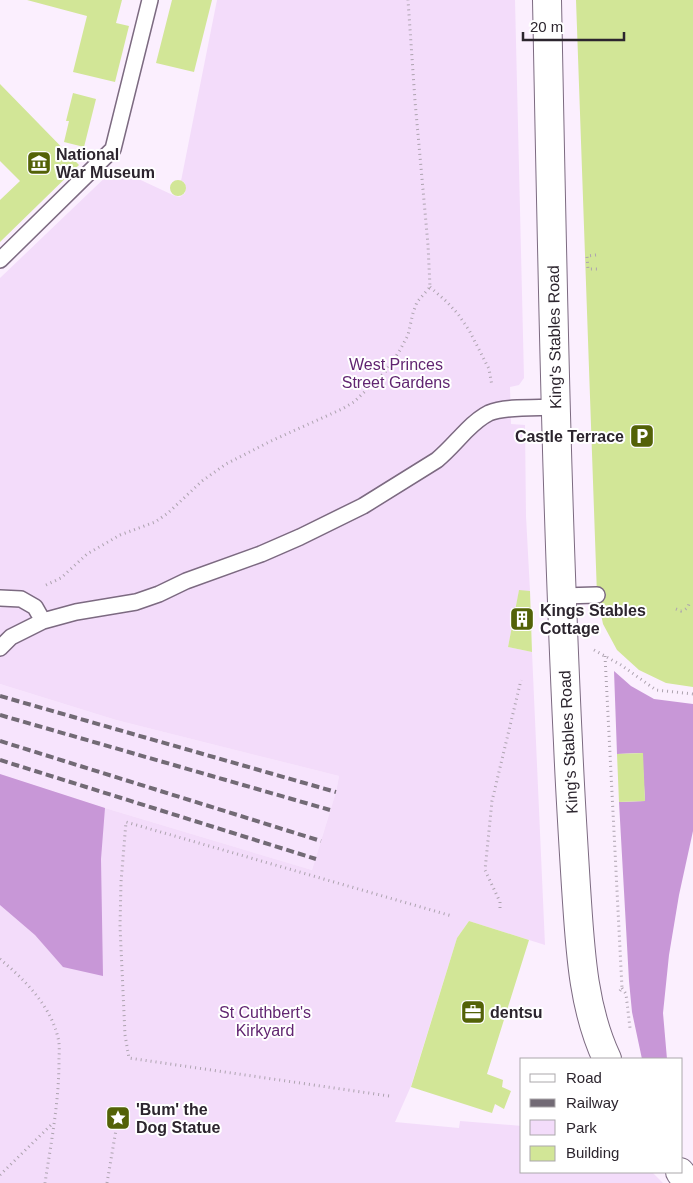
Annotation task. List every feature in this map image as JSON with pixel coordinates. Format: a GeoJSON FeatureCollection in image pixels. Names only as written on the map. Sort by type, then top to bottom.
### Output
{"type":"FeatureCollection","features":[{"type":"Feature","properties":{"kind":"street","name":"King's Stables Road"},"geometry":{"type":"LineString","coordinates":[[547,0],[556,407],[563,633],[571,802],[582,961],[590,1013],[607,1058]]}},
{"type":"Feature","properties":{"kind":"lane"},"geometry":{"type":"LineString","coordinates":[[0,260],[113,149],[150,0]]}},
{"type":"Feature","properties":{"kind":"lane"},"geometry":{"type":"LineString","coordinates":[[0,648],[11,637],[43,621],[76,612],[136,602],[159,594],[186,581],[261,554],[315,530],[363,506],[436,460],[466,431],[489,413],[510,409],[556,407]]}},
{"type":"Feature","properties":{"kind":"lane"},"geometry":{"type":"LineString","coordinates":[[562,596],[597,595]]}},
{"type":"Feature","properties":{"kind":"lane"},"geometry":{"type":"LineString","coordinates":[[0,598],[21,598],[35,607],[43,621]]}},
{"type":"Feature","properties":{"kind":"path"},"geometry":{"type":"LineString","coordinates":[[21,598],[60,578],[87,554],[120,535],[155,522],[168,514],[202,481],[226,464],[354,402],[386,371],[400,350],[408,335],[417,302],[430,287],[408,0]]}},
{"type":"Feature","properties":{"kind":"path"},"geometry":{"type":"LineString","coordinates":[[596,255],[587,256],[588,269],[597,269]]}},
{"type":"Feature","properties":{"kind":"path"},"geometry":{"type":"LineString","coordinates":[[430,287],[458,314],[469,330],[489,369],[493,392]]}},
{"type":"Feature","properties":{"kind":"path"},"geometry":{"type":"LineString","coordinates":[[676,609],[684,610],[689,604]]}},
{"type":"Feature","properties":{"kind":"path"},"geometry":{"type":"LineString","coordinates":[[563,633],[621,665],[656,690],[693,694]]}},
{"type":"Feature","properties":{"kind":"path"},"geometry":{"type":"LineString","coordinates":[[605,656],[622,988],[626,994],[631,1033]]}},
{"type":"Feature","properties":{"kind":"path"},"geometry":{"type":"LineString","coordinates":[[500,908],[500,902],[485,870],[492,801],[521,680]]}},
{"type":"Feature","properties":{"kind":"path"},"geometry":{"type":"LineString","coordinates":[[389,1096],[128,1058],[125,1035],[120,926],[121,882],[126,822],[452,916]]}},
{"type":"Feature","properties":{"kind":"path"},"geometry":{"type":"LineString","coordinates":[[0,959],[34,993],[50,1014],[59,1039],[58,1094],[45,1183]]}},
{"type":"Feature","properties":{"kind":"path"},"geometry":{"type":"LineString","coordinates":[[107,1183],[119,1112]]}},
{"type":"Feature","properties":{"kind":"path"},"geometry":{"type":"LineString","coordinates":[[0,1175],[54,1122]]}},
{"type":"Feature","properties":{"kind":"shaded area"},"geometry":{"type":"Polygon","coordinates":[[[614,671],[631,686],[654,699],[693,704],[693,831],[679,895],[669,955],[663,1013],[667,1058],[642,1058],[632,1012],[619,802],[645,801],[642,753],[617,754],[614,671]]]}},
{"type":"Feature","properties":{"kind":"shaded area"},"geometry":{"type":"Polygon","coordinates":[[[0,684],[116,720],[339,776],[336,792],[312,870],[105,808],[0,774],[0,684]]]}},
{"type":"Feature","properties":{"kind":"shaded area"},"geometry":{"type":"Polygon","coordinates":[[[0,774],[105,808],[101,859],[103,976],[63,967],[35,935],[0,905],[0,774]]]}},
{"type":"Feature","properties":{"kind":"green space"},"geometry":{"type":"Polygon","coordinates":[[[217,0],[515,0],[524,378],[519,385],[510,387],[511,424],[525,425],[526,516],[530,591],[519,591],[508,647],[532,652],[545,945],[469,921],[457,938],[411,1086],[395,1122],[459,1128],[460,1121],[520,1126],[520,1173],[653,1173],[663,1183],[0,1183],[0,774],[105,808],[312,870],[336,792],[339,776],[116,720],[0,684],[0,278],[115,168],[180,197],[185,193],[186,187],[184,182],[181,181],[217,0]]]}},
{"type":"Feature","properties":{"kind":"building"},"geometry":{"type":"Polygon","coordinates":[[[27,0],[122,0],[116,23],[129,26],[115,82],[73,72],[87,16],[27,0]]]}},
{"type":"Feature","properties":{"kind":"building"},"geometry":{"type":"Polygon","coordinates":[[[172,0],[212,0],[194,72],[156,63],[172,0]]]}},
{"type":"Feature","properties":{"kind":"building","name":"Castle Terrace"},"geometry":{"type":"Polygon","coordinates":[[[576,0],[693,0],[693,687],[666,683],[639,670],[617,650],[603,624],[597,595],[576,0]]]}},
{"type":"Feature","properties":{"kind":"building","name":"National War Museum"},"geometry":{"type":"Polygon","coordinates":[[[0,84],[79,165],[0,242],[0,200],[20,181],[0,161],[0,84]]]}},
{"type":"Feature","properties":{"kind":"building"},"geometry":{"type":"Polygon","coordinates":[[[73,93],[96,99],[84,147],[64,142],[69,121],[66,121],[73,93]]]}},
{"type":"Feature","properties":{"kind":"building"},"geometry":{"type":"Polygon","coordinates":[[[175,180],[181,180],[186,185],[184,194],[175,196],[170,191],[170,185],[175,180]]]}},
{"type":"Feature","properties":{"kind":"building","name":"Kings Stables Cottage"},"geometry":{"type":"Polygon","coordinates":[[[519,590],[530,591],[532,652],[508,647],[519,590]]]}},
{"type":"Feature","properties":{"kind":"building"},"geometry":{"type":"Polygon","coordinates":[[[643,753],[645,801],[619,802],[617,754],[643,753]]]}},
{"type":"Feature","properties":{"kind":"building"},"geometry":{"type":"Polygon","coordinates":[[[469,921],[529,940],[487,1074],[503,1080],[502,1087],[511,1091],[504,1109],[495,1104],[492,1113],[411,1087],[457,938],[469,921]]]}},
{"type":"Feature","properties":{"kind":"railway"},"geometry":{"type":"LineString","coordinates":[[0,696],[336,792]]}},
{"type":"Feature","properties":{"kind":"railway"},"geometry":{"type":"LineString","coordinates":[[0,715],[330,810]]}},
{"type":"Feature","properties":{"kind":"railway"},"geometry":{"type":"LineString","coordinates":[[0,741],[321,841]]}},
{"type":"Feature","properties":{"kind":"railway"},"geometry":{"type":"LineString","coordinates":[[0,760],[316,859]]}},
{"type":"Feature","properties":{"kind":"place","name":"National War Museum"},"geometry":{"type":"Point","coordinates":[39,163]}},
{"type":"Feature","properties":{"kind":"place","name":"Castle Terrace"},"geometry":{"type":"Point","coordinates":[642,436]}},
{"type":"Feature","properties":{"kind":"place","name":"Kings Stables Cottage"},"geometry":{"type":"Point","coordinates":[522,619]}},
{"type":"Feature","properties":{"kind":"place","name":"dentsu"},"geometry":{"type":"Point","coordinates":[473,1012]}},
{"type":"Feature","properties":{"kind":"place","name":"'Bum' the Dog Statue"},"geometry":{"type":"Point","coordinates":[118,1118]}},
{"type":"Feature","properties":{"kind":"park label","name":"West Princes Street Gardens"},"geometry":{"type":"Point","coordinates":[396,373]}},
{"type":"Feature","properties":{"kind":"park label","name":"St Cuthbert's Kirkyard"},"geometry":{"type":"Point","coordinates":[265,1021]}}]}
